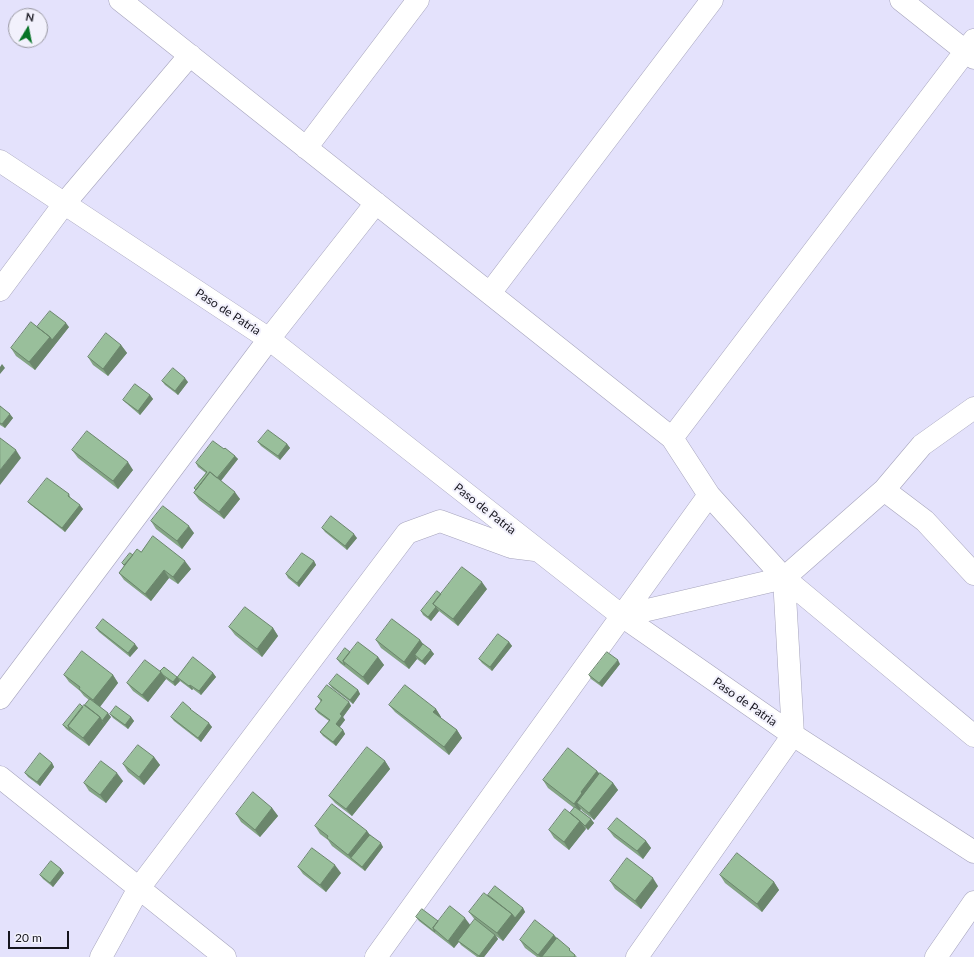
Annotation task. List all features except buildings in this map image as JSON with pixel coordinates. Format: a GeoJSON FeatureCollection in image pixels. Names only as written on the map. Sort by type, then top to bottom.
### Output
{"type":"FeatureCollection","features":[{"type":"Feature","properties":{"kind":"street"},"geometry":{"type":"LineString","coordinates":[[306,148],[418,0]]}},
{"type":"Feature","properties":{"kind":"street"},"geometry":{"type":"LineString","coordinates":[[490,293],[712,0]]}},
{"type":"Feature","properties":{"kind":"street"},"geometry":{"type":"LineString","coordinates":[[672,438],[971,50],[901,0]]}},
{"type":"Feature","properties":{"kind":"street"},"geometry":{"type":"LineString","coordinates":[[132,3],[190,55],[672,438],[709,495],[784,578],[974,736]]}},
{"type":"Feature","properties":{"kind":"street"},"geometry":{"type":"LineString","coordinates":[[0,290],[64,204],[190,55]]}},
{"type":"Feature","properties":{"kind":"street","name":"Paso de Patria"},"geometry":{"type":"LineString","coordinates":[[0,160],[269,340],[622,616],[793,735],[974,852]]}},
{"type":"Feature","properties":{"kind":"street"},"geometry":{"type":"LineString","coordinates":[[0,698],[269,340],[376,203]]}},
{"type":"Feature","properties":{"kind":"street"},"geometry":{"type":"LineString","coordinates":[[622,616],[784,578],[884,490],[922,445],[974,408]]}},
{"type":"Feature","properties":{"kind":"street"},"geometry":{"type":"LineString","coordinates":[[884,490],[925,521],[974,574]]}},
{"type":"Feature","properties":{"kind":"street"},"geometry":{"type":"LineString","coordinates":[[376,957],[709,495]]}},
{"type":"Feature","properties":{"kind":"street"},"geometry":{"type":"LineString","coordinates":[[101,957],[139,888],[407,532],[440,521],[511,547],[538,551]]}},
{"type":"Feature","properties":{"kind":"street"},"geometry":{"type":"LineString","coordinates":[[637,957],[793,735],[784,578]]}},
{"type":"Feature","properties":{"kind":"street"},"geometry":{"type":"LineString","coordinates":[[0,777],[225,957]]}},
{"type":"Feature","properties":{"kind":"street"},"geometry":{"type":"LineString","coordinates":[[936,957],[974,902]]}}]}
